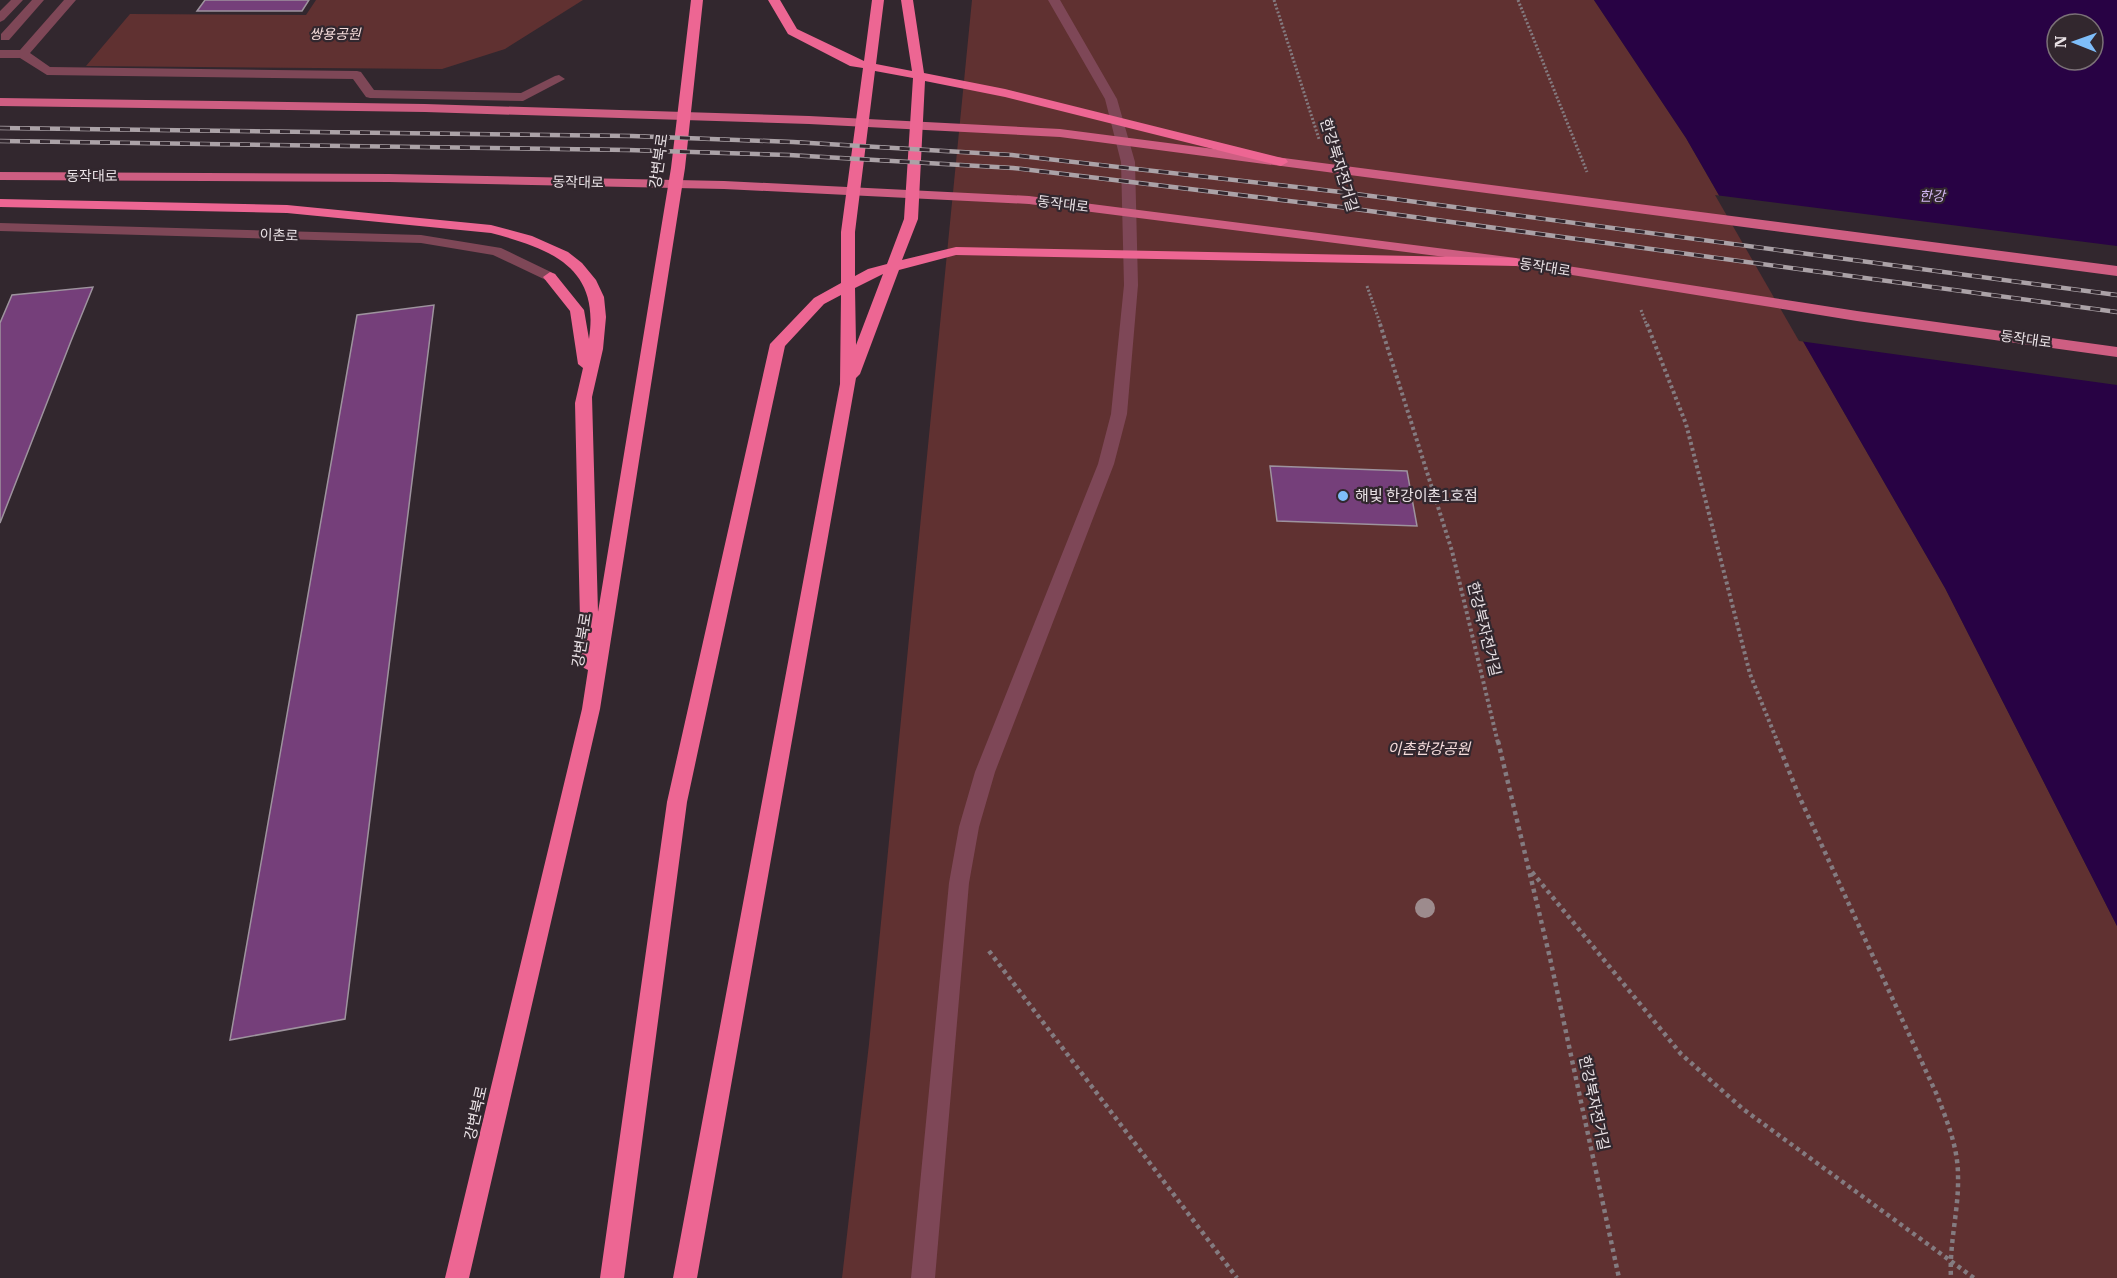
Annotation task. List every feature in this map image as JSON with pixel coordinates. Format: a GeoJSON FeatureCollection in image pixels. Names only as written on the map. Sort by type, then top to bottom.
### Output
{"type":"FeatureCollection","features":[{"type":"Feature","properties":{"kind":"highway","name":"강변북로"},"geometry":{"type":"LineString","coordinates":[[458,1278],[591,709],[678,168],[697,0]]}},
{"type":"Feature","properties":{"kind":"highway"},"geometry":{"type":"LineString","coordinates":[[774,0],[792,31],[854,63],[1005,93],[1281,162]]}},
{"type":"Feature","properties":{"kind":"highway"},"geometry":{"type":"LineString","coordinates":[[685,1278],[848,384],[848,232],[878,0]]}},
{"type":"Feature","properties":{"kind":"highway"},"geometry":{"type":"LineString","coordinates":[[848,384],[911,219],[920,86],[907,0]]}},
{"type":"Feature","properties":{"kind":"highway"},"geometry":{"type":"LineString","coordinates":[[0,203],[287,209],[491,229],[522,236],[561,254],[578,265],[589,280],[598,302],[599,319],[584,403]]}},
{"type":"Feature","properties":{"kind":"highway"},"geometry":{"type":"LineString","coordinates":[[612,1278],[677,802],[778,344],[819,301],[873,272],[956,251],[1516,262]]}},
{"type":"Feature","properties":{"kind":"highway"},"geometry":{"type":"LineString","coordinates":[[550,277],[578,309],[586,361],[584,403],[591,709]]}},
{"type":"Feature","properties":{"kind":"main road"},"geometry":{"type":"LineString","coordinates":[[0,102],[425,108],[809,120],[1060,133],[2117,271]]}},
{"type":"Feature","properties":{"kind":"main road","name":"동작대로"},"geometry":{"type":"LineString","coordinates":[[0,176],[378,178],[712,185],[1029,200],[1516,262],[1857,316],[2117,352]]}},
{"type":"Feature","properties":{"kind":"street"},"geometry":{"type":"LineString","coordinates":[[0,18],[17,0]]}},
{"type":"Feature","properties":{"kind":"street"},"geometry":{"type":"LineString","coordinates":[[4,37],[38,0]]}},
{"type":"Feature","properties":{"kind":"street"},"geometry":{"type":"LineString","coordinates":[[23,54],[70,0]]}},
{"type":"Feature","properties":{"kind":"street"},"geometry":{"type":"LineString","coordinates":[[923,1278],[959,883],[969,827],[985,772],[1106,465],[1122,394],[1131,285],[1128,162],[1111,99],[1054,0]]}},
{"type":"Feature","properties":{"kind":"street"},"geometry":{"type":"LineString","coordinates":[[0,54],[23,54],[47,71],[357,75],[370,94],[523,97],[559,79]]}},
{"type":"Feature","properties":{"kind":"street","name":"이촌로"},"geometry":{"type":"LineString","coordinates":[[0,228],[420,239],[496,251],[550,277]]}},
{"type":"Feature","properties":{"kind":"path","name":"한강북자전거길"},"geometry":{"type":"LineString","coordinates":[[1274,0],[1321,147]]}},
{"type":"Feature","properties":{"kind":"path"},"geometry":{"type":"LineString","coordinates":[[1518,0],[1587,174]]}},
{"type":"Feature","properties":{"kind":"path","name":"한강북자전거길"},"geometry":{"type":"LineString","coordinates":[[1364,279],[1397,373],[1452,551],[1529,869],[1620,1278]]}},
{"type":"Feature","properties":{"kind":"path"},"geometry":{"type":"LineString","coordinates":[[1639,304],[1686,424],[1750,675],[1799,796],[1932,1084],[1954,1139],[1958,1176],[1949,1260],[1952,1278]]}},
{"type":"Feature","properties":{"kind":"path"},"geometry":{"type":"LineString","coordinates":[[1529,869],[1681,1053],[1743,1108],[1974,1278]]}},
{"type":"Feature","properties":{"kind":"path"},"geometry":{"type":"LineString","coordinates":[[957,910],[1237,1278]]}},
{"type":"Feature","properties":{"kind":"green space","name":"쌍용공원"},"geometry":{"type":"Polygon","coordinates":[[[316,0],[583,0],[505,49],[442,69],[86,66],[130,14],[306,15],[316,0]]]}},
{"type":"Feature","properties":{"kind":"green space","name":"이촌한강공원"},"geometry":{"type":"Polygon","coordinates":[[[972,0],[1594,0],[1686,138],[1945,588],[2117,926],[2117,1278],[842,1278],[869,1044],[972,0]]]}},
{"type":"Feature","properties":{"kind":"water","name":"한강"},"geometry":{"type":"Polygon","coordinates":[[[1594,0],[2117,0],[2117,926],[1945,588],[1686,138],[1594,0]]]}},
{"type":"Feature","properties":{"kind":"pier"},"geometry":{"type":"Polygon","coordinates":[[[1715,195],[2117,246],[2117,385],[1799,341],[1715,195]]]}},
{"type":"Feature","properties":{"kind":"building"},"geometry":{"type":"Polygon","coordinates":[[[205,0],[309,0],[302,11],[197,11],[205,0]]]}},
{"type":"Feature","properties":{"kind":"building"},"geometry":{"type":"Polygon","coordinates":[[[93,287],[0,523],[0,323],[12,295],[93,287]]]}},
{"type":"Feature","properties":{"kind":"building"},"geometry":{"type":"Polygon","coordinates":[[[434,305],[345,1019],[230,1040],[357,315],[434,305]]]}},
{"type":"Feature","properties":{"kind":"building","name":"해빛 한강이촌1호점"},"geometry":{"type":"Polygon","coordinates":[[[1270,466],[1407,471],[1417,526],[1277,521],[1270,466]]]}},
{"type":"Feature","properties":{"kind":"railway"},"geometry":{"type":"LineString","coordinates":[[0,128],[632,136],[793,142],[1012,155],[1341,192],[2117,295]]}},
{"type":"Feature","properties":{"kind":"railway"},"geometry":{"type":"LineString","coordinates":[[0,141],[628,150],[789,155],[1013,168],[1340,207],[2117,312]]}},
{"type":"Feature","properties":{"kind":"place","name":"해빛 한강이촌1호점"},"geometry":{"type":"Point","coordinates":[1343,496]}}]}
